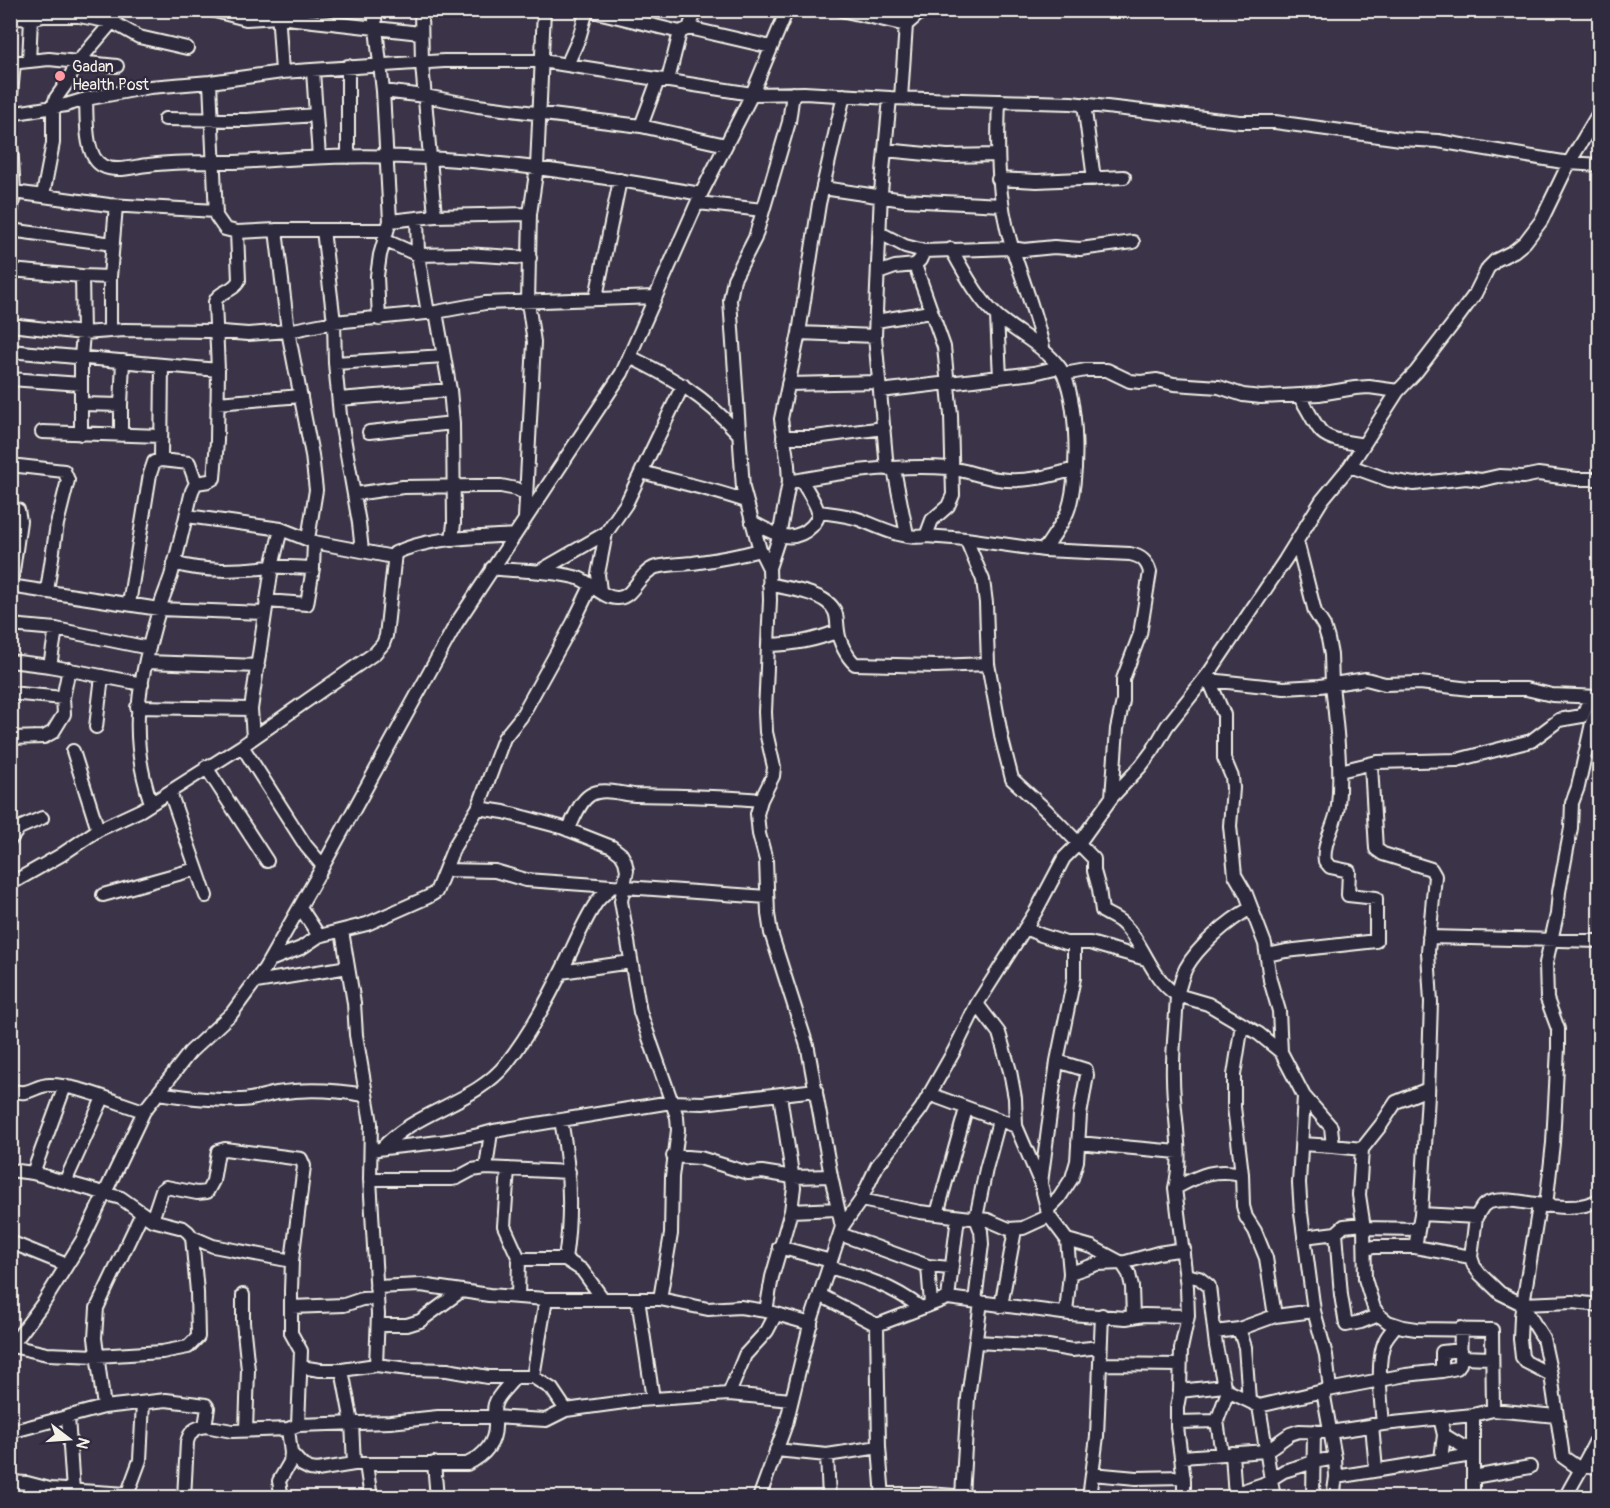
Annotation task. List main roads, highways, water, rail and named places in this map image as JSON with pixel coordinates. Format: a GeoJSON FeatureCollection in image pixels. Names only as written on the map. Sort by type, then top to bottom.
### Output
{"type":"FeatureCollection","features":[{"type":"Feature","properties":{"kind":"place","name":"Gadan Health Post"},"geometry":{"type":"Point","coordinates":[60,76]}}]}
